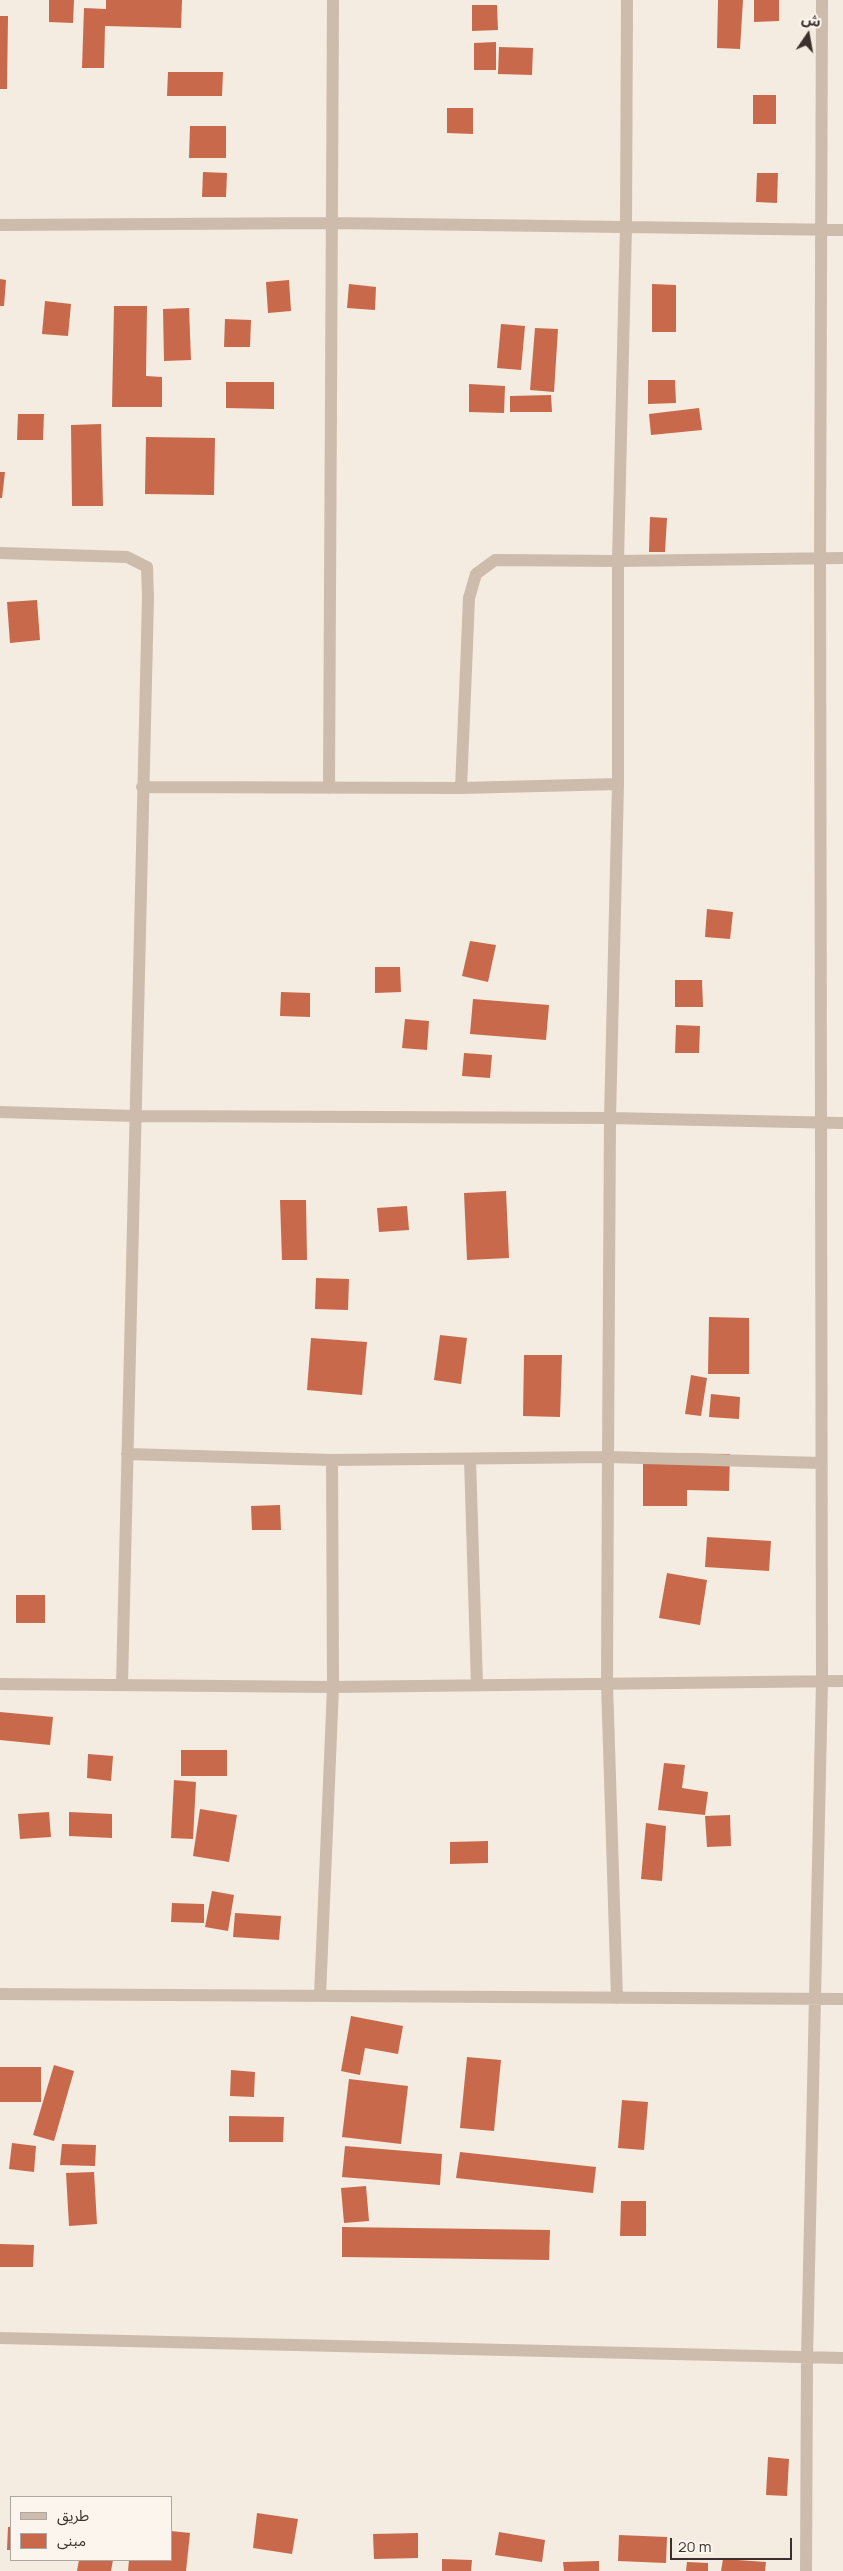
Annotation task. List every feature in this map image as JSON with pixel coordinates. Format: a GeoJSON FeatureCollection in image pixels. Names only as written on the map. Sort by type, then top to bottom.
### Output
{"type":"FeatureCollection","features":[{"type":"Feature","properties":{"kind":"street"},"geometry":{"type":"LineString","coordinates":[[329,788],[332,0]]}},
{"type":"Feature","properties":{"kind":"street"},"geometry":{"type":"LineString","coordinates":[[617,1998],[607,1684],[608,1458],[610,1118],[618,784],[618,561],[626,226],[627,0]]}},
{"type":"Feature","properties":{"kind":"street"},"geometry":{"type":"LineString","coordinates":[[806,2571],[807,2358],[822,1682],[820,230],[822,0]]}},
{"type":"Feature","properties":{"kind":"street"},"geometry":{"type":"LineString","coordinates":[[0,225],[332,223],[843,230]]}},
{"type":"Feature","properties":{"kind":"street"},"geometry":{"type":"LineString","coordinates":[[0,553],[128,557],[147,567],[148,597],[122,1685]]}},
{"type":"Feature","properties":{"kind":"street"},"geometry":{"type":"LineString","coordinates":[[461,788],[469,598],[476,574],[495,560],[618,561],[843,558]]}},
{"type":"Feature","properties":{"kind":"street"},"geometry":{"type":"LineString","coordinates":[[142,787],[461,788],[618,784]]}},
{"type":"Feature","properties":{"kind":"street"},"geometry":{"type":"LineString","coordinates":[[0,1112],[135,1116],[610,1118],[843,1123]]}},
{"type":"Feature","properties":{"kind":"street"},"geometry":{"type":"LineString","coordinates":[[127,1454],[332,1460],[608,1458],[821,1463]]}},
{"type":"Feature","properties":{"kind":"street"},"geometry":{"type":"LineString","coordinates":[[470,1458],[478,1685]]}},
{"type":"Feature","properties":{"kind":"street"},"geometry":{"type":"LineString","coordinates":[[320,1996],[333,1687],[332,1460]]}},
{"type":"Feature","properties":{"kind":"street"},"geometry":{"type":"LineString","coordinates":[[0,1684],[333,1687],[843,1681]]}},
{"type":"Feature","properties":{"kind":"street"},"geometry":{"type":"LineString","coordinates":[[0,1994],[843,1999]]}},
{"type":"Feature","properties":{"kind":"street"},"geometry":{"type":"LineString","coordinates":[[0,2338],[843,2358]]}},
{"type":"Feature","properties":{"kind":"building"},"geometry":{"type":"Polygon","coordinates":[[[49,0],[74,0],[73,23],[49,22],[49,0]]]}},
{"type":"Feature","properties":{"kind":"building"},"geometry":{"type":"Polygon","coordinates":[[[106,0],[182,0],[181,28],[105,26],[104,68],[82,68],[84,8],[106,9],[106,0]]]}},
{"type":"Feature","properties":{"kind":"building"},"geometry":{"type":"Polygon","coordinates":[[[718,0],[743,0],[740,49],[717,48],[718,0]]]}},
{"type":"Feature","properties":{"kind":"building"},"geometry":{"type":"Polygon","coordinates":[[[754,0],[779,0],[779,21],[754,22],[754,0]]]}},
{"type":"Feature","properties":{"kind":"building"},"geometry":{"type":"Polygon","coordinates":[[[472,5],[497,5],[498,30],[472,31],[472,5]]]}},
{"type":"Feature","properties":{"kind":"building"},"geometry":{"type":"Polygon","coordinates":[[[0,16],[8,16],[7,89],[0,89],[0,16]]]}},
{"type":"Feature","properties":{"kind":"building"},"geometry":{"type":"Polygon","coordinates":[[[496,42],[496,70],[474,70],[474,43],[496,42]]]}},
{"type":"Feature","properties":{"kind":"building"},"geometry":{"type":"Polygon","coordinates":[[[499,47],[533,48],[532,75],[498,74],[499,47]]]}},
{"type":"Feature","properties":{"kind":"building"},"geometry":{"type":"Polygon","coordinates":[[[168,72],[223,72],[222,96],[167,96],[168,72]]]}},
{"type":"Feature","properties":{"kind":"building"},"geometry":{"type":"Polygon","coordinates":[[[753,95],[776,95],[776,124],[753,124],[753,95]]]}},
{"type":"Feature","properties":{"kind":"building"},"geometry":{"type":"Polygon","coordinates":[[[447,108],[473,108],[473,134],[447,133],[447,108]]]}},
{"type":"Feature","properties":{"kind":"building"},"geometry":{"type":"Polygon","coordinates":[[[190,126],[226,126],[226,158],[189,158],[190,126]]]}},
{"type":"Feature","properties":{"kind":"building"},"geometry":{"type":"Polygon","coordinates":[[[203,172],[227,173],[226,197],[202,197],[203,172]]]}},
{"type":"Feature","properties":{"kind":"building"},"geometry":{"type":"Polygon","coordinates":[[[757,173],[778,173],[777,203],[756,202],[757,173]]]}},
{"type":"Feature","properties":{"kind":"building"},"geometry":{"type":"Polygon","coordinates":[[[0,279],[6,280],[4,306],[0,306],[0,279]]]}},
{"type":"Feature","properties":{"kind":"building"},"geometry":{"type":"Polygon","coordinates":[[[289,280],[291,311],[268,313],[266,282],[289,280]]]}},
{"type":"Feature","properties":{"kind":"building"},"geometry":{"type":"Polygon","coordinates":[[[349,284],[376,287],[375,310],[347,308],[349,284]]]}},
{"type":"Feature","properties":{"kind":"building"},"geometry":{"type":"Polygon","coordinates":[[[652,284],[676,285],[676,332],[652,332],[652,284]]]}},
{"type":"Feature","properties":{"kind":"building"},"geometry":{"type":"Polygon","coordinates":[[[45,301],[71,304],[68,336],[42,334],[45,301]]]}},
{"type":"Feature","properties":{"kind":"building"},"geometry":{"type":"Polygon","coordinates":[[[114,306],[147,306],[146,376],[162,377],[162,407],[112,407],[114,306]]]}},
{"type":"Feature","properties":{"kind":"building"},"geometry":{"type":"Polygon","coordinates":[[[189,308],[191,360],[164,361],[163,309],[189,308]]]}},
{"type":"Feature","properties":{"kind":"building"},"geometry":{"type":"Polygon","coordinates":[[[225,319],[251,320],[250,347],[224,347],[225,319]]]}},
{"type":"Feature","properties":{"kind":"building"},"geometry":{"type":"Polygon","coordinates":[[[501,324],[525,326],[521,370],[497,368],[501,324]]]}},
{"type":"Feature","properties":{"kind":"building"},"geometry":{"type":"Polygon","coordinates":[[[535,328],[558,329],[554,392],[530,390],[535,328]]]}},
{"type":"Feature","properties":{"kind":"building"},"geometry":{"type":"Polygon","coordinates":[[[648,380],[675,380],[676,403],[648,404],[648,380]]]}},
{"type":"Feature","properties":{"kind":"building"},"geometry":{"type":"Polygon","coordinates":[[[226,382],[274,382],[274,409],[226,408],[226,382]]]}},
{"type":"Feature","properties":{"kind":"building"},"geometry":{"type":"Polygon","coordinates":[[[469,384],[505,386],[504,413],[469,412],[469,384]]]}},
{"type":"Feature","properties":{"kind":"building"},"geometry":{"type":"Polygon","coordinates":[[[551,395],[552,412],[510,412],[510,396],[551,395]]]}},
{"type":"Feature","properties":{"kind":"building"},"geometry":{"type":"Polygon","coordinates":[[[699,408],[702,430],[651,435],[649,414],[699,408]]]}},
{"type":"Feature","properties":{"kind":"building"},"geometry":{"type":"Polygon","coordinates":[[[18,414],[44,414],[43,440],[17,440],[18,414]]]}},
{"type":"Feature","properties":{"kind":"building"},"geometry":{"type":"Polygon","coordinates":[[[101,424],[103,506],[72,506],[71,425],[101,424]]]}},
{"type":"Feature","properties":{"kind":"building"},"geometry":{"type":"Polygon","coordinates":[[[146,437],[215,438],[214,495],[145,494],[146,437]]]}},
{"type":"Feature","properties":{"kind":"building"},"geometry":{"type":"Polygon","coordinates":[[[0,472],[5,472],[2,498],[0,498],[0,472]]]}},
{"type":"Feature","properties":{"kind":"building"},"geometry":{"type":"Polygon","coordinates":[[[650,517],[667,518],[665,552],[649,552],[650,517]]]}},
{"type":"Feature","properties":{"kind":"building"},"geometry":{"type":"Polygon","coordinates":[[[37,600],[40,640],[10,643],[7,602],[37,600]]]}},
{"type":"Feature","properties":{"kind":"building"},"geometry":{"type":"Polygon","coordinates":[[[707,909],[733,912],[730,939],[705,937],[707,909]]]}},
{"type":"Feature","properties":{"kind":"building"},"geometry":{"type":"Polygon","coordinates":[[[470,941],[496,945],[488,982],[462,976],[470,941]]]}},
{"type":"Feature","properties":{"kind":"building"},"geometry":{"type":"Polygon","coordinates":[[[375,967],[400,967],[401,992],[375,993],[375,967]]]}},
{"type":"Feature","properties":{"kind":"building"},"geometry":{"type":"Polygon","coordinates":[[[675,980],[702,980],[703,1007],[675,1007],[675,980]]]}},
{"type":"Feature","properties":{"kind":"building"},"geometry":{"type":"Polygon","coordinates":[[[281,992],[310,993],[310,1017],[280,1016],[281,992]]]}},
{"type":"Feature","properties":{"kind":"building"},"geometry":{"type":"Polygon","coordinates":[[[473,999],[549,1005],[546,1040],[470,1034],[473,999]]]}},
{"type":"Feature","properties":{"kind":"building"},"geometry":{"type":"Polygon","coordinates":[[[405,1019],[429,1021],[427,1050],[402,1048],[405,1019]]]}},
{"type":"Feature","properties":{"kind":"building"},"geometry":{"type":"Polygon","coordinates":[[[676,1025],[700,1026],[699,1053],[675,1053],[676,1025]]]}},
{"type":"Feature","properties":{"kind":"building"},"geometry":{"type":"Polygon","coordinates":[[[464,1053],[492,1055],[490,1078],[462,1076],[464,1053]]]}},
{"type":"Feature","properties":{"kind":"building"},"geometry":{"type":"Polygon","coordinates":[[[506,1191],[509,1258],[467,1260],[464,1193],[506,1191]]]}},
{"type":"Feature","properties":{"kind":"building"},"geometry":{"type":"Polygon","coordinates":[[[280,1200],[306,1200],[307,1260],[282,1260],[280,1200]]]}},
{"type":"Feature","properties":{"kind":"building"},"geometry":{"type":"Polygon","coordinates":[[[407,1206],[409,1230],[379,1232],[377,1208],[407,1206]]]}},
{"type":"Feature","properties":{"kind":"building"},"geometry":{"type":"Polygon","coordinates":[[[316,1278],[349,1279],[348,1310],[315,1309],[316,1278]]]}},
{"type":"Feature","properties":{"kind":"building"},"geometry":{"type":"Polygon","coordinates":[[[709,1317],[749,1318],[749,1374],[708,1374],[709,1317]]]}},
{"type":"Feature","properties":{"kind":"building"},"geometry":{"type":"Polygon","coordinates":[[[440,1335],[467,1338],[461,1384],[434,1380],[440,1335]]]}},
{"type":"Feature","properties":{"kind":"building"},"geometry":{"type":"Polygon","coordinates":[[[311,1338],[367,1342],[362,1395],[307,1390],[311,1338]]]}},
{"type":"Feature","properties":{"kind":"building"},"geometry":{"type":"Polygon","coordinates":[[[524,1355],[562,1355],[560,1417],[523,1416],[524,1355]]]}},
{"type":"Feature","properties":{"kind":"building"},"geometry":{"type":"Polygon","coordinates":[[[691,1375],[707,1378],[701,1416],[685,1414],[691,1375]]]}},
{"type":"Feature","properties":{"kind":"building"},"geometry":{"type":"Polygon","coordinates":[[[711,1394],[740,1397],[739,1419],[709,1417],[711,1394]]]}},
{"type":"Feature","properties":{"kind":"building"},"geometry":{"type":"Polygon","coordinates":[[[643,1453],[730,1454],[729,1491],[687,1490],[687,1506],[643,1506],[643,1453]]]}},
{"type":"Feature","properties":{"kind":"building"},"geometry":{"type":"Polygon","coordinates":[[[280,1505],[281,1530],[252,1530],[251,1506],[280,1505]]]}},
{"type":"Feature","properties":{"kind":"building"},"geometry":{"type":"Polygon","coordinates":[[[707,1537],[771,1541],[769,1571],[705,1567],[707,1537]]]}},
{"type":"Feature","properties":{"kind":"building"},"geometry":{"type":"Polygon","coordinates":[[[667,1573],[707,1580],[700,1625],[659,1618],[667,1573]]]}},
{"type":"Feature","properties":{"kind":"building"},"geometry":{"type":"Polygon","coordinates":[[[16,1595],[45,1595],[45,1623],[16,1623],[16,1595]]]}},
{"type":"Feature","properties":{"kind":"building"},"geometry":{"type":"Polygon","coordinates":[[[0,1712],[53,1717],[50,1745],[0,1740],[0,1712]]]}},
{"type":"Feature","properties":{"kind":"building"},"geometry":{"type":"Polygon","coordinates":[[[181,1750],[227,1750],[227,1776],[181,1776],[181,1750]]]}},
{"type":"Feature","properties":{"kind":"building"},"geometry":{"type":"Polygon","coordinates":[[[88,1754],[113,1756],[111,1781],[87,1778],[88,1754]]]}},
{"type":"Feature","properties":{"kind":"building"},"geometry":{"type":"Polygon","coordinates":[[[664,1763],[685,1765],[682,1788],[708,1792],[705,1815],[658,1810],[664,1763]]]}},
{"type":"Feature","properties":{"kind":"building"},"geometry":{"type":"Polygon","coordinates":[[[174,1780],[196,1782],[193,1839],[171,1838],[174,1780]]]}},
{"type":"Feature","properties":{"kind":"building"},"geometry":{"type":"Polygon","coordinates":[[[200,1809],[237,1815],[229,1862],[193,1856],[200,1809]]]}},
{"type":"Feature","properties":{"kind":"building"},"geometry":{"type":"Polygon","coordinates":[[[49,1812],[51,1837],[20,1839],[18,1814],[49,1812]]]}},
{"type":"Feature","properties":{"kind":"building"},"geometry":{"type":"Polygon","coordinates":[[[69,1812],[112,1814],[112,1838],[69,1836],[69,1812]]]}},
{"type":"Feature","properties":{"kind":"building"},"geometry":{"type":"Polygon","coordinates":[[[730,1815],[731,1846],[707,1847],[705,1816],[730,1815]]]}},
{"type":"Feature","properties":{"kind":"building"},"geometry":{"type":"Polygon","coordinates":[[[646,1823],[666,1826],[662,1881],[641,1879],[646,1823]]]}},
{"type":"Feature","properties":{"kind":"building"},"geometry":{"type":"Polygon","coordinates":[[[488,1841],[488,1863],[450,1864],[450,1842],[488,1841]]]}},
{"type":"Feature","properties":{"kind":"building"},"geometry":{"type":"Polygon","coordinates":[[[212,1891],[234,1895],[228,1931],[205,1927],[212,1891]]]}},
{"type":"Feature","properties":{"kind":"building"},"geometry":{"type":"Polygon","coordinates":[[[172,1903],[204,1904],[204,1923],[171,1922],[172,1903]]]}},
{"type":"Feature","properties":{"kind":"building"},"geometry":{"type":"Polygon","coordinates":[[[235,1913],[281,1916],[279,1940],[233,1937],[235,1913]]]}},
{"type":"Feature","properties":{"kind":"building"},"geometry":{"type":"Polygon","coordinates":[[[351,2016],[403,2026],[398,2054],[365,2048],[360,2075],[341,2071],[351,2016]]]}},
{"type":"Feature","properties":{"kind":"building"},"geometry":{"type":"Polygon","coordinates":[[[467,2057],[501,2060],[494,2131],[460,2128],[467,2057]]]}},
{"type":"Feature","properties":{"kind":"building"},"geometry":{"type":"Polygon","coordinates":[[[54,2065],[74,2071],[54,2141],[33,2135],[54,2065]]]}},
{"type":"Feature","properties":{"kind":"building"},"geometry":{"type":"Polygon","coordinates":[[[0,2067],[41,2067],[41,2102],[0,2102],[0,2067]]]}},
{"type":"Feature","properties":{"kind":"building"},"geometry":{"type":"Polygon","coordinates":[[[231,2070],[255,2072],[254,2097],[230,2096],[231,2070]]]}},
{"type":"Feature","properties":{"kind":"building"},"geometry":{"type":"Polygon","coordinates":[[[349,2079],[408,2086],[401,2144],[342,2137],[349,2079]]]}},
{"type":"Feature","properties":{"kind":"building"},"geometry":{"type":"Polygon","coordinates":[[[622,2100],[648,2102],[644,2150],[618,2148],[622,2100]]]}},
{"type":"Feature","properties":{"kind":"building"},"geometry":{"type":"Polygon","coordinates":[[[229,2116],[284,2117],[283,2142],[229,2142],[229,2116]]]}},
{"type":"Feature","properties":{"kind":"building"},"geometry":{"type":"Polygon","coordinates":[[[12,2143],[36,2146],[34,2172],[9,2169],[12,2143]]]}},
{"type":"Feature","properties":{"kind":"building"},"geometry":{"type":"Polygon","coordinates":[[[62,2144],[96,2145],[95,2166],[60,2165],[62,2144]]]}},
{"type":"Feature","properties":{"kind":"building"},"geometry":{"type":"Polygon","coordinates":[[[345,2146],[442,2154],[440,2185],[342,2177],[345,2146]]]}},
{"type":"Feature","properties":{"kind":"building"},"geometry":{"type":"Polygon","coordinates":[[[460,2152],[596,2167],[593,2193],[456,2178],[460,2152]]]}},
{"type":"Feature","properties":{"kind":"building"},"geometry":{"type":"Polygon","coordinates":[[[94,2172],[97,2224],[69,2226],[66,2173],[94,2172]]]}},
{"type":"Feature","properties":{"kind":"building"},"geometry":{"type":"Polygon","coordinates":[[[366,2186],[369,2221],[344,2223],[341,2188],[366,2186]]]}},
{"type":"Feature","properties":{"kind":"building"},"geometry":{"type":"Polygon","coordinates":[[[621,2201],[646,2201],[646,2236],[620,2236],[621,2201]]]}},
{"type":"Feature","properties":{"kind":"building"},"geometry":{"type":"Polygon","coordinates":[[[342,2227],[550,2230],[549,2260],[342,2257],[342,2227]]]}},
{"type":"Feature","properties":{"kind":"building"},"geometry":{"type":"Polygon","coordinates":[[[0,2244],[34,2245],[33,2267],[0,2267],[0,2244]]]}},
{"type":"Feature","properties":{"kind":"building"},"geometry":{"type":"Polygon","coordinates":[[[768,2457],[789,2459],[787,2496],[766,2495],[768,2457]]]}},
{"type":"Feature","properties":{"kind":"building"},"geometry":{"type":"Polygon","coordinates":[[[257,2513],[298,2519],[292,2554],[253,2548],[257,2513]]]}},
{"type":"Feature","properties":{"kind":"building"},"geometry":{"type":"Polygon","coordinates":[[[8,2527],[10,2527],[10,2550],[7,2550],[8,2527]]]}},
{"type":"Feature","properties":{"kind":"building"},"geometry":{"type":"Polygon","coordinates":[[[172,2531],[190,2533],[186,2571],[128,2571],[129,2561],[172,2561],[172,2531]]]}},
{"type":"Feature","properties":{"kind":"building"},"geometry":{"type":"Polygon","coordinates":[[[499,2532],[545,2540],[542,2562],[495,2555],[499,2532]]]}},
{"type":"Feature","properties":{"kind":"building"},"geometry":{"type":"Polygon","coordinates":[[[418,2533],[418,2558],[374,2559],[373,2534],[418,2533]]]}},
{"type":"Feature","properties":{"kind":"building"},"geometry":{"type":"Polygon","coordinates":[[[619,2535],[667,2537],[666,2563],[618,2561],[619,2535]]]}},
{"type":"Feature","properties":{"kind":"building"},"geometry":{"type":"Polygon","coordinates":[[[442,2559],[472,2560],[471,2571],[442,2571],[442,2559]]]}},
{"type":"Feature","properties":{"kind":"building"},"geometry":{"type":"Polygon","coordinates":[[[723,2559],[766,2562],[765,2571],[721,2571],[723,2559]]]}},
{"type":"Feature","properties":{"kind":"building"},"geometry":{"type":"Polygon","coordinates":[[[79,2561],[113,2561],[111,2571],[77,2571],[79,2561]]]}},
{"type":"Feature","properties":{"kind":"building"},"geometry":{"type":"Polygon","coordinates":[[[599,2561],[599,2571],[564,2571],[563,2562],[599,2561]]]}},
{"type":"Feature","properties":{"kind":"building"},"geometry":{"type":"Polygon","coordinates":[[[687,2562],[708,2563],[708,2571],[686,2571],[687,2562]]]}}]}
